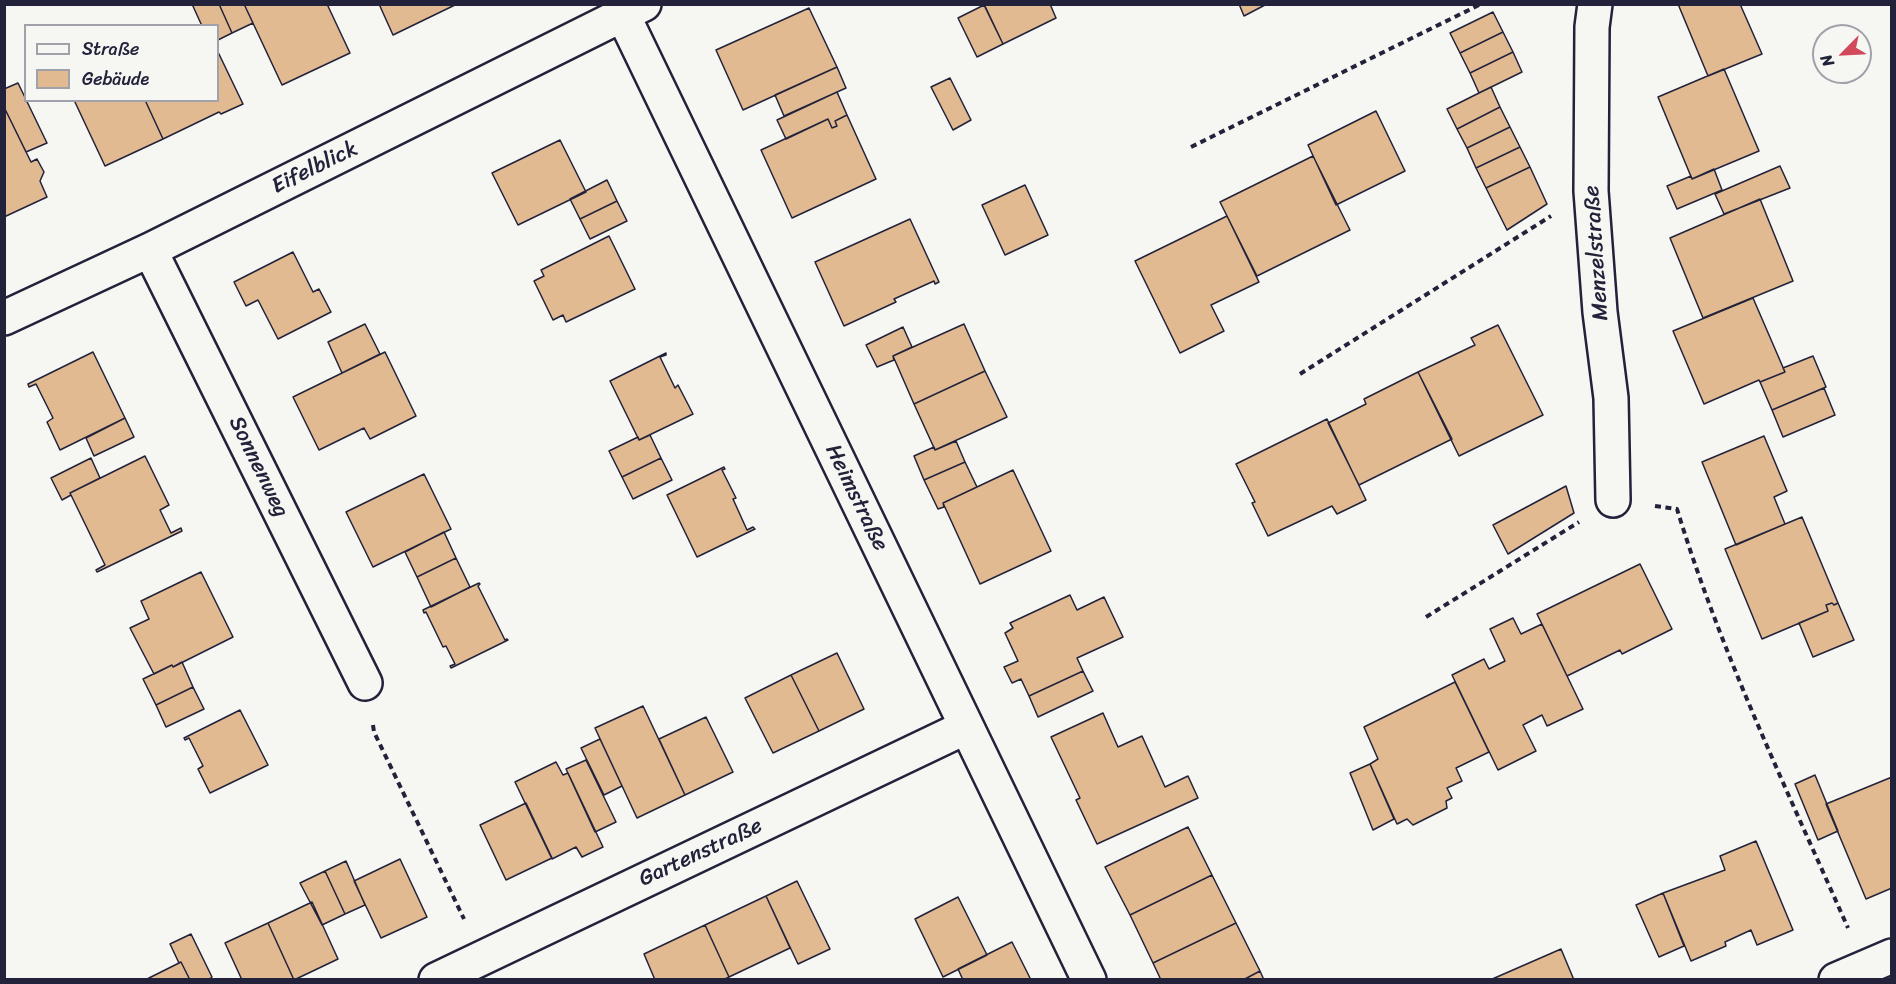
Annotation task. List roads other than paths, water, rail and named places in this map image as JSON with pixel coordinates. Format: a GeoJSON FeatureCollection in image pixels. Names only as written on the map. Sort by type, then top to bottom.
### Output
{"type":"FeatureCollection","features":[{"type":"Feature","properties":{"kind":"street","name":"Menzelstraße"},"geometry":{"type":"LineString","coordinates":[[1595,4],[1592,27],[1591,191],[1599,301],[1611,399],[1613,500]]}},
{"type":"Feature","properties":{"kind":"street","name":"Eifelblick"},"geometry":{"type":"LineString","coordinates":[[4,318],[150,250],[634,10]]}},
{"type":"Feature","properties":{"kind":"street","name":"Heimstraße"},"geometry":{"type":"LineString","coordinates":[[634,10],[966,727],[1089,980]]}},
{"type":"Feature","properties":{"kind":"street","name":"Sonnenweg"},"geometry":{"type":"LineString","coordinates":[[150,250],[365,683]]}},
{"type":"Feature","properties":{"kind":"street","name":"Gartenstraße"},"geometry":{"type":"LineString","coordinates":[[436,980],[966,727]]}}]}
